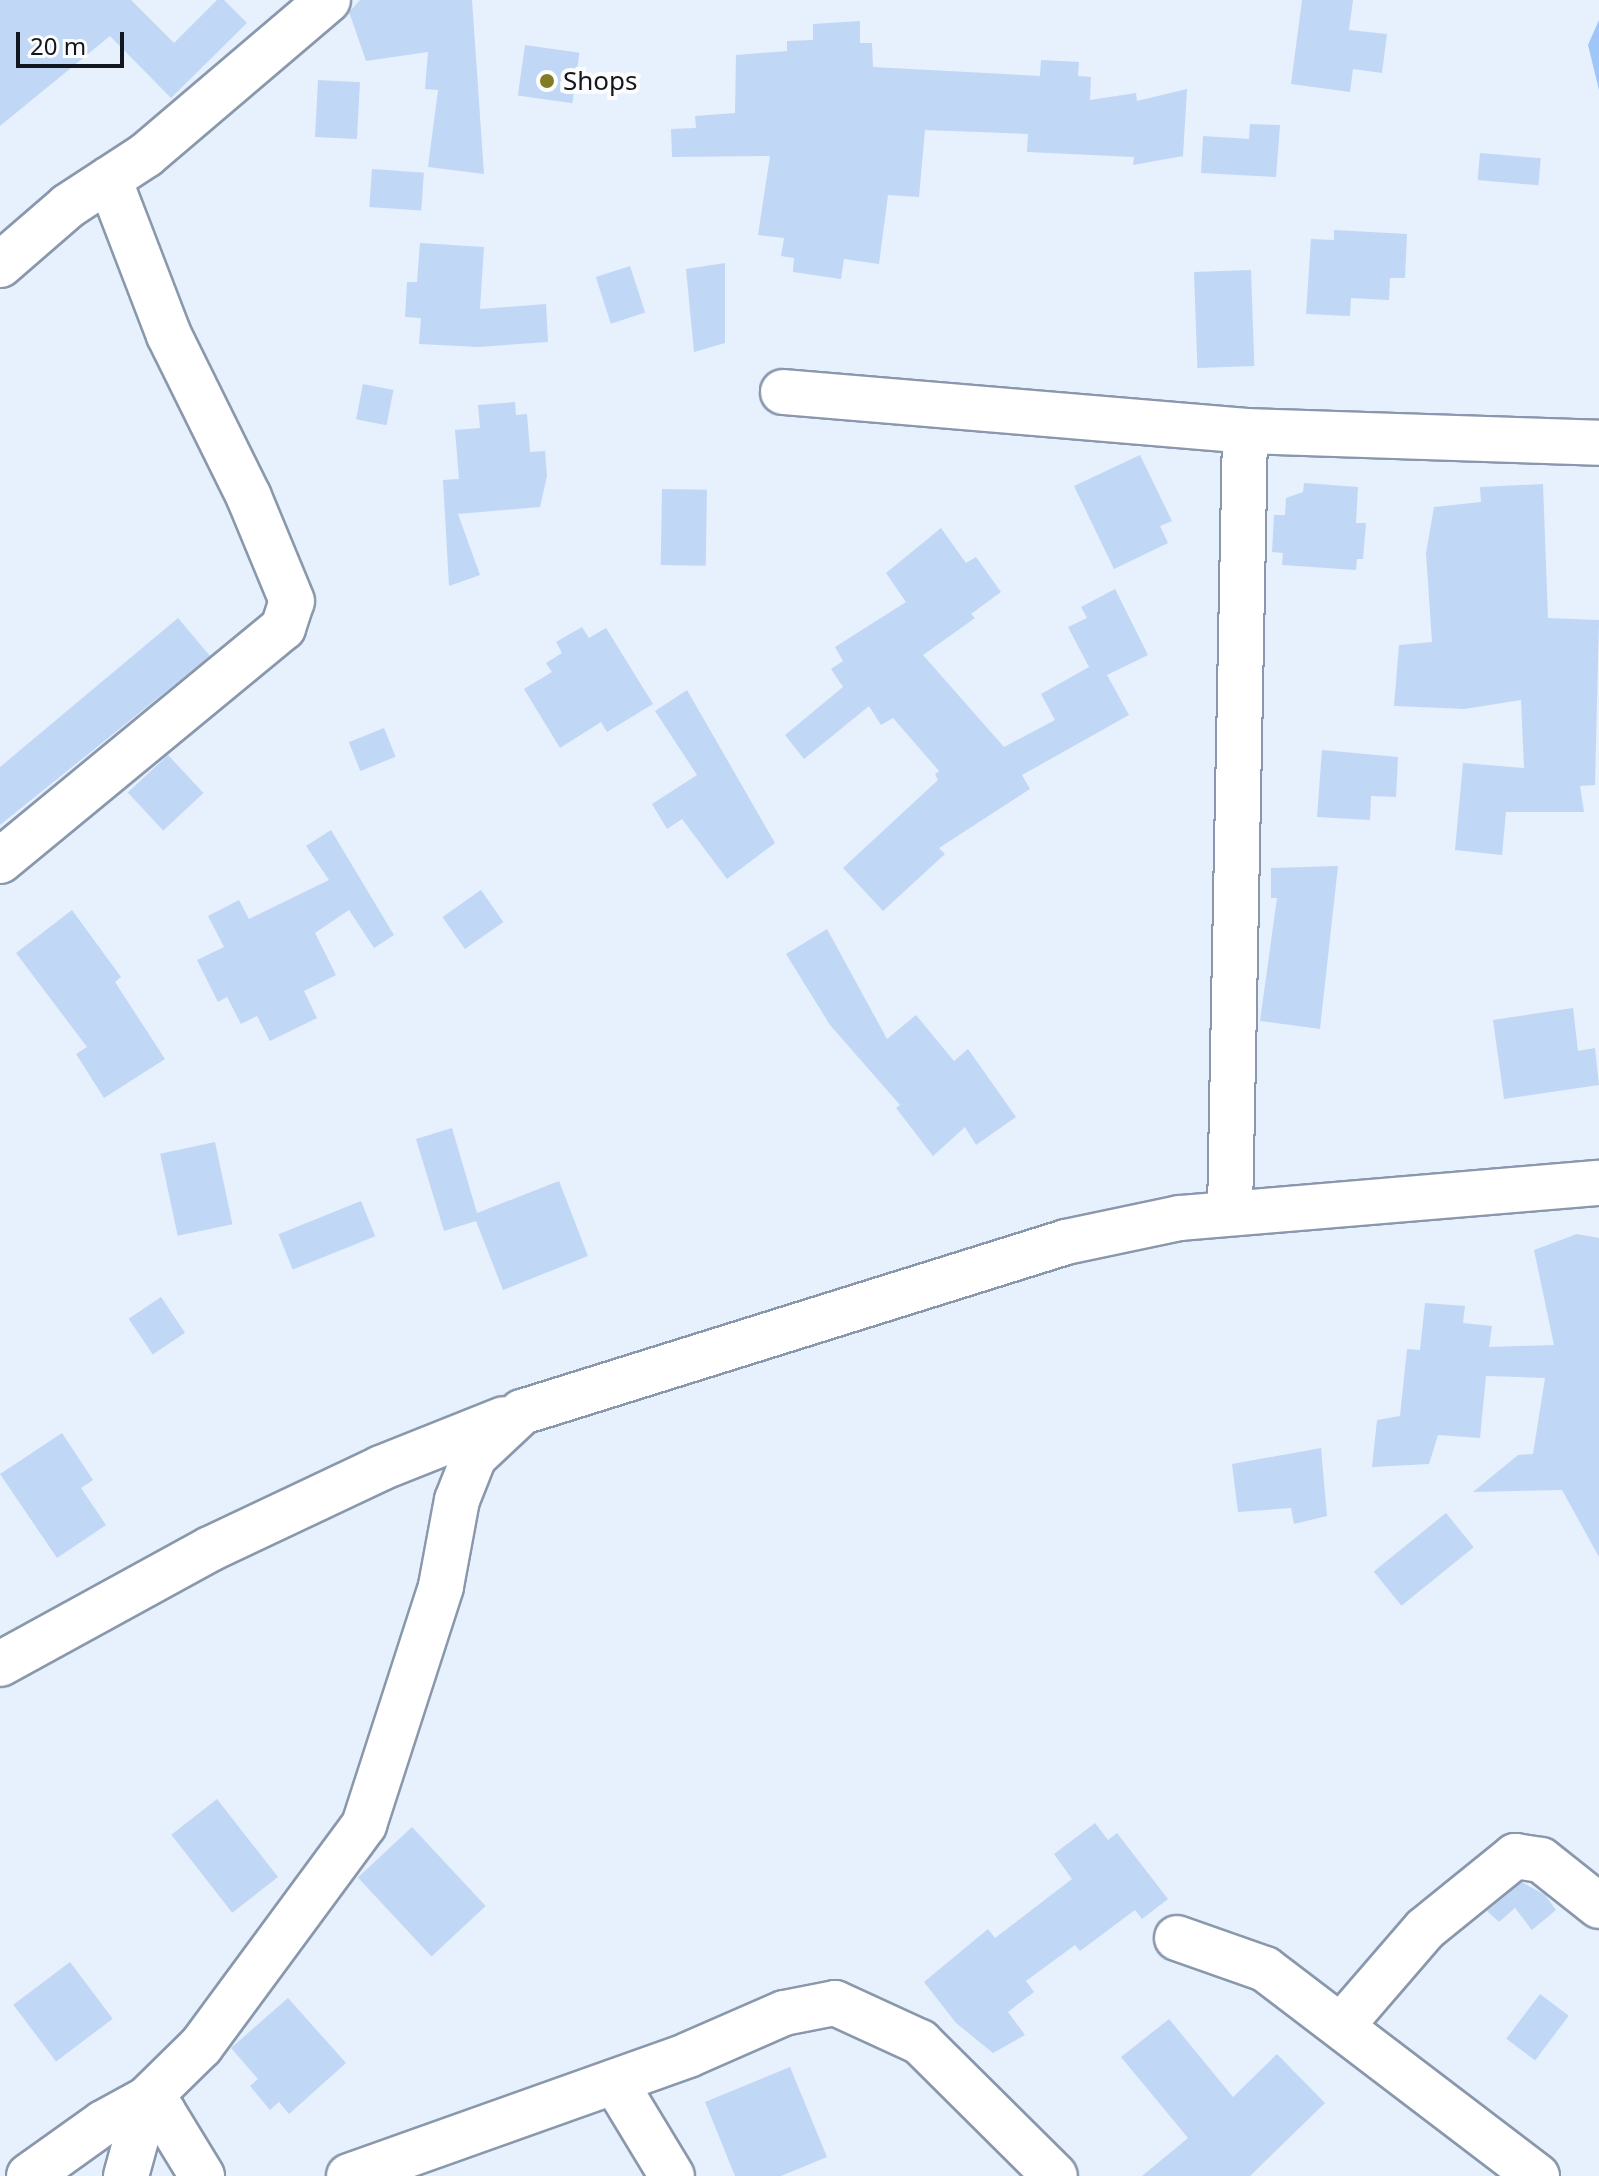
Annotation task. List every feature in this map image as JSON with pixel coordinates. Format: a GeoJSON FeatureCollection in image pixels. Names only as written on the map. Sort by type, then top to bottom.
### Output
{"type":"FeatureCollection","features":[{"type":"Feature","properties":{"kind":"street"},"geometry":{"type":"LineString","coordinates":[[0,265],[68,206],[146,155],[328,0]]}},
{"type":"Feature","properties":{"kind":"street"},"geometry":{"type":"LineString","coordinates":[[0,861],[283,628],[292,601],[249,497],[169,335],[109,179]]}},
{"type":"Feature","properties":{"kind":"street"},"geometry":{"type":"LineString","coordinates":[[783,392],[1245,431],[1599,443]]}},
{"type":"Feature","properties":{"kind":"street"},"geometry":{"type":"LineString","coordinates":[[1230,1213],[1245,431]]}},
{"type":"Feature","properties":{"kind":"street"},"geometry":{"type":"LineString","coordinates":[[0,1664],[210,1549],[381,1468],[522,1412],[1066,1242],[1230,1213],[1492,1196],[1599,1183]]}},
{"type":"Feature","properties":{"kind":"street"},"geometry":{"type":"LineString","coordinates":[[29,2176],[103,2123],[147,2099],[201,2046],[364,1825],[441,1586],[457,1500],[474,1457],[522,1412]]}},
{"type":"Feature","properties":{"kind":"street"},"geometry":{"type":"LineString","coordinates":[[1343,2024],[1425,1929],[1515,1856],[1541,1860],[1599,1906]]}},
{"type":"Feature","properties":{"kind":"street"},"geometry":{"type":"LineString","coordinates":[[1177,1938],[1265,1969],[1343,2024],[1537,2176]]}},
{"type":"Feature","properties":{"kind":"street"},"geometry":{"type":"LineString","coordinates":[[349,2176],[615,2082],[784,2013],[835,2003],[920,2042],[1055,2176]]}},
{"type":"Feature","properties":{"kind":"street"},"geometry":{"type":"LineString","coordinates":[[615,2082],[672,2176]]}},
{"type":"Feature","properties":{"kind":"street"},"geometry":{"type":"LineString","coordinates":[[126,2176],[147,2099]]}},
{"type":"Feature","properties":{"kind":"street"},"geometry":{"type":"LineString","coordinates":[[147,2099],[163,2112],[202,2176]]}},
{"type":"Feature","properties":{"kind":"shaded area"},"geometry":{"type":"Polygon","coordinates":[[[1599,20],[1599,90],[1588,45],[1599,20]]]}},
{"type":"Feature","properties":{"kind":"building"},"geometry":{"type":"Polygon","coordinates":[[[0,0],[131,0],[174,43],[217,0],[224,0],[247,23],[171,98],[110,36],[0,126],[0,0]]]}},
{"type":"Feature","properties":{"kind":"building"},"geometry":{"type":"Polygon","coordinates":[[[360,0],[472,0],[484,174],[428,167],[438,90],[425,89],[428,52],[366,61],[349,12],[360,0]]]}},
{"type":"Feature","properties":{"kind":"building"},"geometry":{"type":"Polygon","coordinates":[[[1302,0],[1353,0],[1349,30],[1387,34],[1382,73],[1353,69],[1350,92],[1291,84],[1302,0]]]}},
{"type":"Feature","properties":{"kind":"building"},"geometry":{"type":"Polygon","coordinates":[[[860,21],[860,43],[872,43],[873,67],[1040,76],[1041,60],[1079,62],[1078,76],[1091,77],[1090,100],[1136,93],[1137,101],[1187,89],[1183,156],[1133,165],[1134,157],[1027,152],[1028,134],[925,130],[919,197],[888,195],[879,264],[844,259],[841,279],[793,272],[794,258],[781,256],[784,238],[758,235],[770,156],[672,157],[671,129],[696,128],[695,116],[735,113],[736,55],[787,51],[787,41],[813,40],[813,24],[860,21]]]}},
{"type":"Feature","properties":{"kind":"building"},"geometry":{"type":"Polygon","coordinates":[[[525,45],[579,53],[572,103],[518,96],[525,45]]]}},
{"type":"Feature","properties":{"kind":"building"},"geometry":{"type":"Polygon","coordinates":[[[318,80],[360,82],[357,139],[315,137],[318,80]]]}},
{"type":"Feature","properties":{"kind":"building"},"geometry":{"type":"Polygon","coordinates":[[[1250,124],[1280,125],[1276,177],[1201,173],[1203,136],[1249,139],[1250,124]]]}},
{"type":"Feature","properties":{"kind":"building"},"geometry":{"type":"Polygon","coordinates":[[[1480,153],[1541,158],[1538,185],[1478,180],[1480,153]]]}},
{"type":"Feature","properties":{"kind":"building"},"geometry":{"type":"Polygon","coordinates":[[[372,169],[424,173],[421,211],[369,207],[372,169]]]}},
{"type":"Feature","properties":{"kind":"building"},"geometry":{"type":"Polygon","coordinates":[[[1334,230],[1407,234],[1405,278],[1390,278],[1389,300],[1351,298],[1350,316],[1306,314],[1311,239],[1334,240],[1334,230]]]}},
{"type":"Feature","properties":{"kind":"building"},"geometry":{"type":"Polygon","coordinates":[[[420,243],[484,247],[480,309],[546,304],[548,342],[478,347],[419,344],[421,318],[405,317],[407,282],[417,282],[420,243]]]}},
{"type":"Feature","properties":{"kind":"building"},"geometry":{"type":"Polygon","coordinates":[[[725,263],[725,343],[694,352],[686,269],[725,263]]]}},
{"type":"Feature","properties":{"kind":"building"},"geometry":{"type":"Polygon","coordinates":[[[630,266],[645,313],[611,324],[596,277],[630,266]]]}},
{"type":"Feature","properties":{"kind":"building"},"geometry":{"type":"Polygon","coordinates":[[[1251,270],[1254,366],[1197,368],[1194,272],[1251,270]]]}},
{"type":"Feature","properties":{"kind":"building"},"geometry":{"type":"Polygon","coordinates":[[[363,384],[393,390],[387,425],[356,419],[363,384]]]}},
{"type":"Feature","properties":{"kind":"building"},"geometry":{"type":"Polygon","coordinates":[[[515,402],[516,415],[527,414],[530,452],[545,451],[547,476],[540,507],[458,514],[480,575],[449,586],[443,480],[459,479],[455,430],[480,428],[478,405],[515,402]]]}},
{"type":"Feature","properties":{"kind":"building"},"geometry":{"type":"Polygon","coordinates":[[[1140,455],[1172,521],[1160,526],[1168,543],[1114,569],[1074,486],[1140,455]]]}},
{"type":"Feature","properties":{"kind":"building"},"geometry":{"type":"Polygon","coordinates":[[[1304,483],[1358,487],[1356,523],[1366,523],[1363,559],[1357,559],[1356,570],[1282,565],[1283,553],[1272,552],[1274,515],[1285,515],[1286,498],[1303,492],[1304,483]]]}},
{"type":"Feature","properties":{"kind":"building"},"geometry":{"type":"Polygon","coordinates":[[[1543,484],[1548,618],[1599,620],[1595,785],[1580,786],[1584,812],[1506,812],[1502,855],[1455,850],[1463,763],[1524,768],[1521,700],[1464,709],[1394,706],[1399,645],[1432,642],[1426,553],[1434,507],[1481,502],[1480,487],[1543,484]]]}},
{"type":"Feature","properties":{"kind":"building"},"geometry":{"type":"Polygon","coordinates":[[[662,489],[707,490],[706,566],[661,565],[662,489]]]}},
{"type":"Feature","properties":{"kind":"building"},"geometry":{"type":"Polygon","coordinates":[[[941,528],[966,563],[976,557],[1001,592],[971,614],[975,618],[923,655],[1004,747],[1055,720],[1041,694],[1089,667],[1068,627],[1087,618],[1081,607],[1115,589],[1148,655],[1107,675],[1129,715],[1022,775],[1030,789],[939,848],[945,854],[883,911],[843,868],[938,780],[935,774],[939,771],[893,718],[881,725],[869,706],[804,759],[785,735],[843,687],[831,669],[843,661],[835,647],[906,602],[886,573],[941,528]]]}},
{"type":"Feature","properties":{"kind":"building"},"geometry":{"type":"Polygon","coordinates":[[[178,618],[210,656],[0,825],[0,767],[178,618]]]}},
{"type":"Feature","properties":{"kind":"building"},"geometry":{"type":"Polygon","coordinates":[[[582,627],[589,638],[606,628],[653,704],[607,732],[601,722],[560,748],[524,689],[552,672],[546,663],[562,653],[556,642],[582,627]]]}},
{"type":"Feature","properties":{"kind":"building"},"geometry":{"type":"Polygon","coordinates":[[[687,690],[775,843],[727,879],[682,819],[667,829],[652,804],[697,775],[655,711],[687,690]]]}},
{"type":"Feature","properties":{"kind":"building"},"geometry":{"type":"Polygon","coordinates":[[[384,728],[396,757],[360,771],[349,742],[384,728]]]}},
{"type":"Feature","properties":{"kind":"building"},"geometry":{"type":"Polygon","coordinates":[[[1322,750],[1398,757],[1396,797],[1371,796],[1370,820],[1317,817],[1322,750]]]}},
{"type":"Feature","properties":{"kind":"building"},"geometry":{"type":"Polygon","coordinates":[[[168,755],[203,793],[163,831],[128,793],[168,755]]]}},
{"type":"Feature","properties":{"kind":"building"},"geometry":{"type":"Polygon","coordinates":[[[331,830],[394,935],[374,948],[349,910],[315,933],[336,975],[304,991],[317,1018],[270,1041],[257,1016],[241,1024],[227,997],[218,1002],[197,960],[224,947],[208,916],[239,900],[249,919],[329,880],[306,846],[331,830]]]}},
{"type":"Feature","properties":{"kind":"building"},"geometry":{"type":"Polygon","coordinates":[[[1338,866],[1320,1029],[1260,1021],[1277,898],[1271,898],[1271,868],[1338,866]]]}},
{"type":"Feature","properties":{"kind":"building"},"geometry":{"type":"Polygon","coordinates":[[[481,890],[503,922],[465,949],[442,917],[481,890]]]}},
{"type":"Feature","properties":{"kind":"building"},"geometry":{"type":"Polygon","coordinates":[[[72,910],[121,977],[115,982],[165,1059],[104,1098],[76,1054],[87,1047],[16,953],[72,910]]]}},
{"type":"Feature","properties":{"kind":"building"},"geometry":{"type":"Polygon","coordinates":[[[827,929],[887,1039],[916,1015],[954,1061],[968,1049],[1016,1117],[976,1145],[965,1127],[933,1156],[896,1108],[900,1105],[830,1025],[786,954],[827,929]]]}},
{"type":"Feature","properties":{"kind":"building"},"geometry":{"type":"Polygon","coordinates":[[[1573,1008],[1578,1051],[1595,1048],[1599,1085],[1504,1099],[1493,1020],[1573,1008]]]}},
{"type":"Feature","properties":{"kind":"building"},"geometry":{"type":"Polygon","coordinates":[[[452,1128],[477,1213],[559,1181],[588,1256],[503,1290],[476,1221],[444,1231],[416,1139],[452,1128]]]}},
{"type":"Feature","properties":{"kind":"building"},"geometry":{"type":"Polygon","coordinates":[[[215,1142],[232,1224],[178,1236],[160,1154],[215,1142]]]}},
{"type":"Feature","properties":{"kind":"building"},"geometry":{"type":"Polygon","coordinates":[[[361,1201],[375,1236],[293,1270],[278,1234],[361,1201]]]}},
{"type":"Feature","properties":{"kind":"building"},"geometry":{"type":"Polygon","coordinates":[[[1577,1234],[1599,1238],[1599,1557],[1562,1490],[1473,1492],[1518,1455],[1533,1454],[1545,1378],[1486,1376],[1480,1438],[1438,1435],[1429,1464],[1372,1467],[1377,1420],[1400,1416],[1407,1349],[1420,1350],[1425,1303],[1465,1306],[1463,1323],[1492,1326],[1489,1347],[1554,1345],[1534,1250],[1577,1234]]]}},
{"type":"Feature","properties":{"kind":"building"},"geometry":{"type":"Polygon","coordinates":[[[161,1297],[185,1333],[153,1354],[129,1319],[161,1297]]]}},
{"type":"Feature","properties":{"kind":"building"},"geometry":{"type":"Polygon","coordinates":[[[62,1433],[93,1480],[81,1488],[106,1525],[57,1558],[0,1474],[62,1433]]]}},
{"type":"Feature","properties":{"kind":"building"},"geometry":{"type":"Polygon","coordinates":[[[1321,1448],[1327,1516],[1294,1524],[1291,1508],[1238,1512],[1232,1464],[1321,1448]]]}},
{"type":"Feature","properties":{"kind":"building"},"geometry":{"type":"Polygon","coordinates":[[[1446,1513],[1474,1547],[1401,1606],[1374,1572],[1446,1513]]]}},
{"type":"Feature","properties":{"kind":"building"},"geometry":{"type":"Polygon","coordinates":[[[217,1799],[278,1877],[232,1913],[171,1835],[217,1799]]]}},
{"type":"Feature","properties":{"kind":"building"},"geometry":{"type":"Polygon","coordinates":[[[1095,1823],[1108,1840],[1117,1833],[1168,1899],[1142,1919],[1135,1910],[1080,1951],[1075,1945],[1026,1981],[1034,1992],[1008,2012],[1025,2035],[993,2053],[956,2023],[924,1982],[988,1929],[995,1938],[1072,1879],[1054,1854],[1095,1823]]]}},
{"type":"Feature","properties":{"kind":"building"},"geometry":{"type":"Polygon","coordinates":[[[412,1827],[486,1906],[432,1956],[358,1877],[412,1827]]]}},
{"type":"Feature","properties":{"kind":"building"},"geometry":{"type":"Polygon","coordinates":[[[1522,1882],[1545,1895],[1556,1910],[1532,1930],[1515,1908],[1499,1922],[1487,1911],[1522,1882]]]}},
{"type":"Feature","properties":{"kind":"building"},"geometry":{"type":"Polygon","coordinates":[[[70,1962],[113,2019],[56,2061],[13,2005],[70,1962]]]}},
{"type":"Feature","properties":{"kind":"building"},"geometry":{"type":"Polygon","coordinates":[[[1540,1994],[1569,2016],[1535,2060],[1506,2039],[1540,1994]]]}},
{"type":"Feature","properties":{"kind":"building"},"geometry":{"type":"Polygon","coordinates":[[[288,1998],[346,2063],[289,2114],[279,2102],[270,2110],[250,2086],[258,2079],[231,2048],[288,1998]]]}},
{"type":"Feature","properties":{"kind":"building"},"geometry":{"type":"Polygon","coordinates":[[[1169,2019],[1233,2097],[1277,2054],[1325,2103],[1250,2176],[1142,2176],[1188,2138],[1121,2057],[1169,2019]]]}},
{"type":"Feature","properties":{"kind":"building"},"geometry":{"type":"Polygon","coordinates":[[[790,2067],[827,2157],[781,2176],[735,2176],[705,2102],[790,2067]]]}},
{"type":"Feature","properties":{"kind":"place","name":"Shops"},"geometry":{"type":"Point","coordinates":[547,81]}}]}
